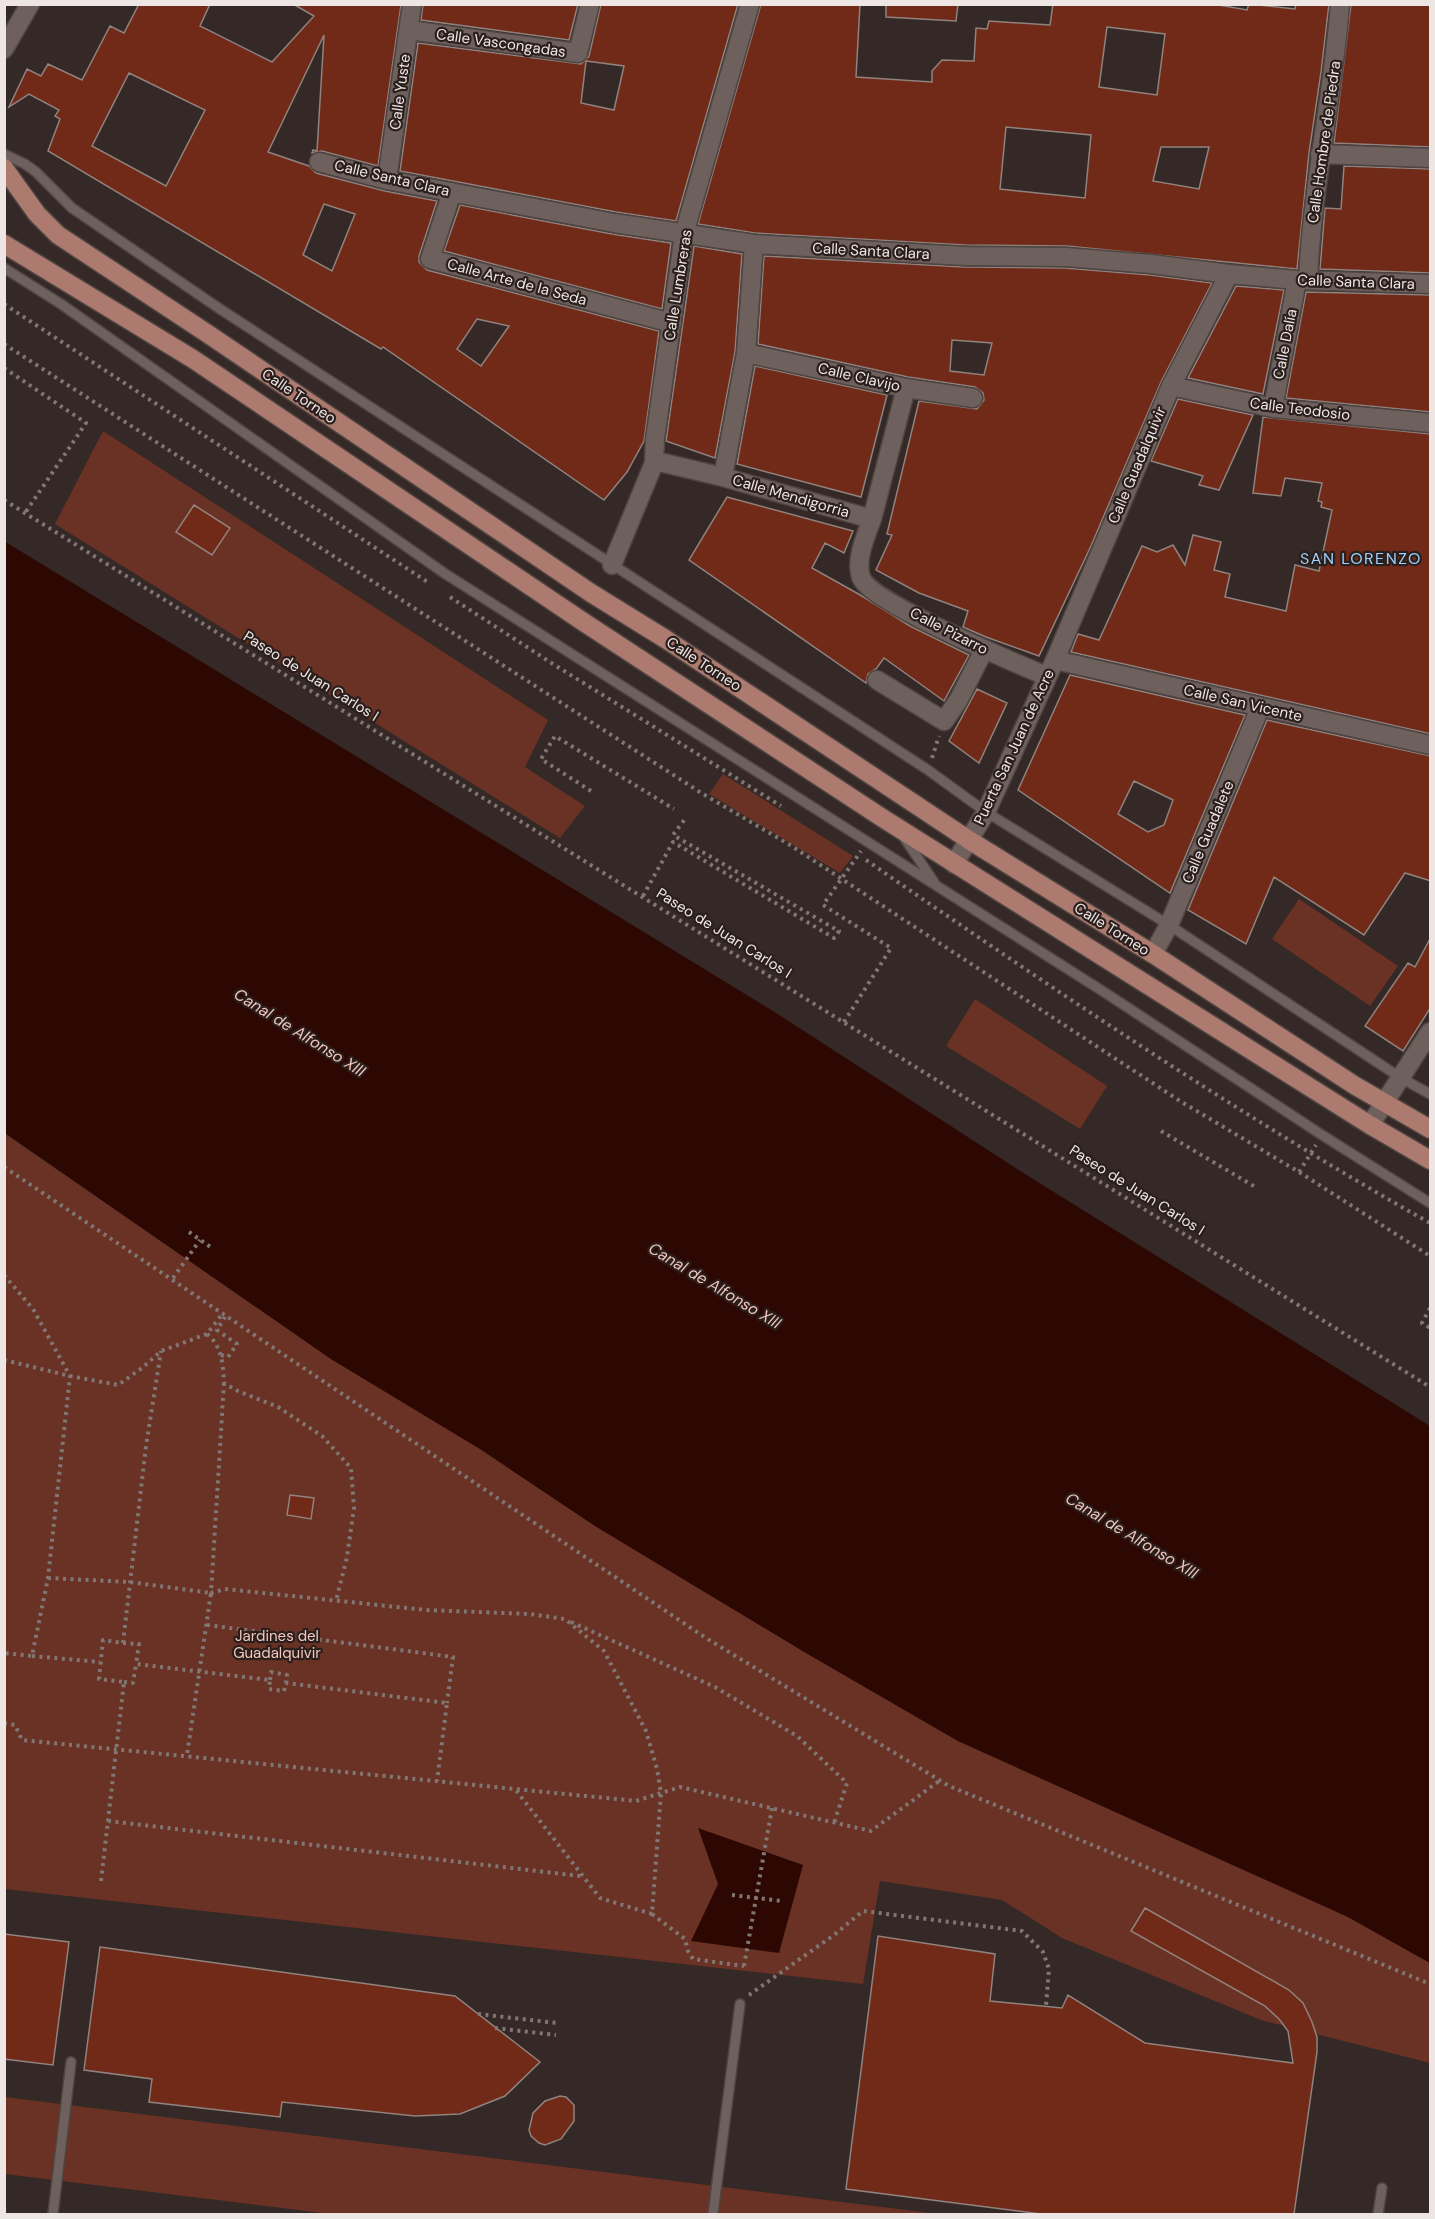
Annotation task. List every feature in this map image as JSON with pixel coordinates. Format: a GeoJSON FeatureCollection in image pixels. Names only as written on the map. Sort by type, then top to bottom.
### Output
{"type":"FeatureCollection","features":[{"type":"Feature","properties":{"kind":"main road","name":"Calle Torneo"},"geometry":{"type":"LineString","coordinates":[[4,168],[37,214],[58,236],[235,352],[591,593],[677,646],[969,840],[1153,954],[1385,1103],[1431,1129]]}},
{"type":"Feature","properties":{"kind":"main road","name":"Calle Torneo"},"geometry":{"type":"LineString","coordinates":[[4,244],[194,359],[582,621],[954,864],[1370,1125],[1431,1160]]}},
{"type":"Feature","properties":{"kind":"street"},"geometry":{"type":"LineString","coordinates":[[4,49],[30,4]]}},
{"type":"Feature","properties":{"kind":"street","name":"Calle Yuste"},"geometry":{"type":"LineString","coordinates":[[387,180],[412,4]]}},
{"type":"Feature","properties":{"kind":"street","name":"Calle Vascongadas"},"geometry":{"type":"LineString","coordinates":[[409,30],[578,53],[590,4]]}},
{"type":"Feature","properties":{"kind":"street","name":"Calle Lumbreras"},"geometry":{"type":"LineString","coordinates":[[612,565],[654,463],[655,439],[684,234],[750,4]]}},
{"type":"Feature","properties":{"kind":"street","name":"Calle Hombre de Piedra"},"geometry":{"type":"LineString","coordinates":[[1302,280],[1336,57],[1340,4]]}},
{"type":"Feature","properties":{"kind":"street"},"geometry":{"type":"LineString","coordinates":[[1320,154],[1431,158]]}},
{"type":"Feature","properties":{"kind":"street","name":"Calle Santa Clara"},"geometry":{"type":"LineString","coordinates":[[319,162],[387,180],[614,224],[754,244],[965,256],[1066,257],[1302,280],[1431,284]]}},
{"type":"Feature","properties":{"kind":"street","name":"Calle Arte de la Seda"},"geometry":{"type":"LineString","coordinates":[[452,192],[430,259],[672,323]]}},
{"type":"Feature","properties":{"kind":"street"},"geometry":{"type":"LineString","coordinates":[[723,477],[746,353],[754,244]]}},
{"type":"Feature","properties":{"kind":"street","name":"Calle Guadalquivir"},"geometry":{"type":"LineString","coordinates":[[1055,660],[1171,386],[1229,274]]}},
{"type":"Feature","properties":{"kind":"street","name":"Calle Dalía"},"geometry":{"type":"LineString","coordinates":[[1272,408],[1302,280]]}},
{"type":"Feature","properties":{"kind":"street","name":"Calle Clavijo"},"geometry":{"type":"LineString","coordinates":[[746,353],[906,388],[973,398]]}},
{"type":"Feature","properties":{"kind":"street","name":"Calle Teodosio"},"geometry":{"type":"LineString","coordinates":[[1171,386],[1272,408],[1431,423]]}},
{"type":"Feature","properties":{"kind":"street"},"geometry":{"type":"LineString","coordinates":[[872,519],[906,388]]}},
{"type":"Feature","properties":{"kind":"street","name":"Calle Mendigorria"},"geometry":{"type":"LineString","coordinates":[[654,463],[664,463],[723,477],[872,519]]}},
{"type":"Feature","properties":{"kind":"street","name":"Calle Pizarro"},"geometry":{"type":"LineString","coordinates":[[872,519],[861,553],[860,575],[868,588],[984,650],[1046,676]]}},
{"type":"Feature","properties":{"kind":"street"},"geometry":{"type":"LineString","coordinates":[[877,680],[944,721],[958,701],[984,650]]}},
{"type":"Feature","properties":{"kind":"street","name":"Puerta San Juan de Acre"},"geometry":{"type":"LineString","coordinates":[[954,864],[986,812],[1055,660]]}},
{"type":"Feature","properties":{"kind":"street","name":"Calle San Vicente"},"geometry":{"type":"LineString","coordinates":[[1055,660],[1431,745]]}},
{"type":"Feature","properties":{"kind":"street","name":"Calle Guadalete"},"geometry":{"type":"LineString","coordinates":[[1153,954],[1169,925],[1260,708]]}},
{"type":"Feature","properties":{"kind":"street"},"geometry":{"type":"LineString","coordinates":[[1370,1125],[1431,1032]]}},
{"type":"Feature","properties":{"kind":"lane"},"geometry":{"type":"LineString","coordinates":[[4,154],[36,172],[72,208],[220,309],[928,770],[986,812],[1169,925],[1401,1078],[1431,1094]]}},
{"type":"Feature","properties":{"kind":"lane"},"geometry":{"type":"LineString","coordinates":[[4,268],[61,304],[444,573],[1431,1203]]}},
{"type":"Feature","properties":{"kind":"lane"},"geometry":{"type":"LineString","coordinates":[[897,827],[937,887]]}},
{"type":"Feature","properties":{"kind":"lane"},"geometry":{"type":"LineString","coordinates":[[712,2214],[740,2004]]}},
{"type":"Feature","properties":{"kind":"lane"},"geometry":{"type":"LineString","coordinates":[[53,2214],[71,2062]]}},
{"type":"Feature","properties":{"kind":"lane"},"geometry":{"type":"LineString","coordinates":[[1378,2214],[1382,2188]]}},
{"type":"Feature","properties":{"kind":"path"},"geometry":{"type":"LineString","coordinates":[[4,304],[434,585]]}},
{"type":"Feature","properties":{"kind":"path"},"geometry":{"type":"LineString","coordinates":[[4,344],[729,811],[790,845],[1180,1101],[1299,1172],[1431,1256]]}},
{"type":"Feature","properties":{"kind":"path"},"geometry":{"type":"LineString","coordinates":[[4,368],[86,423],[25,513]]}},
{"type":"Feature","properties":{"kind":"path","name":"Paseo de Juan Carlos I"},"geometry":{"type":"LineString","coordinates":[[4,500],[1431,1387]]}},
{"type":"Feature","properties":{"kind":"path"},"geometry":{"type":"LineString","coordinates":[[443,592],[553,664],[783,807]]}},
{"type":"Feature","properties":{"kind":"path"},"geometry":{"type":"LineString","coordinates":[[928,770],[944,721]]}},
{"type":"Feature","properties":{"kind":"path"},"geometry":{"type":"LineString","coordinates":[[591,791],[541,759],[555,736],[674,809]]}},
{"type":"Feature","properties":{"kind":"path"},"geometry":{"type":"LineString","coordinates":[[643,896],[674,842],[834,938],[839,931],[673,835],[685,819]]}},
{"type":"Feature","properties":{"kind":"path"},"geometry":{"type":"LineString","coordinates":[[853,851],[1108,1026],[1355,1180],[1431,1222]]}},
{"type":"Feature","properties":{"kind":"path"},"geometry":{"type":"LineString","coordinates":[[841,878],[823,905],[891,948],[844,1022]]}},
{"type":"Feature","properties":{"kind":"path"},"geometry":{"type":"LineString","coordinates":[[1161,1131],[1257,1188]]}},
{"type":"Feature","properties":{"kind":"path"},"geometry":{"type":"LineString","coordinates":[[4,1167],[173,1278],[706,1638],[940,1781],[1431,1984]]}},
{"type":"Feature","properties":{"kind":"path"},"geometry":{"type":"LineString","coordinates":[[189,1232],[212,1248]]}},
{"type":"Feature","properties":{"kind":"path"},"geometry":{"type":"LineString","coordinates":[[173,1278],[200,1240]]}},
{"type":"Feature","properties":{"kind":"path"},"geometry":{"type":"LineString","coordinates":[[4,1275],[33,1309],[70,1376],[48,1578],[32,1656]]}},
{"type":"Feature","properties":{"kind":"path"},"geometry":{"type":"LineString","coordinates":[[1431,1308],[1422,1323],[1431,1328]]}},
{"type":"Feature","properties":{"kind":"path"},"geometry":{"type":"LineString","coordinates":[[4,1360],[118,1385],[161,1351],[207,1334],[225,1314]]}},
{"type":"Feature","properties":{"kind":"path"},"geometry":{"type":"LineString","coordinates":[[221,1355],[228,1357],[237,1344],[218,1330],[225,1314]]}},
{"type":"Feature","properties":{"kind":"path"},"geometry":{"type":"LineString","coordinates":[[187,1755],[212,1593],[224,1383],[219,1348],[207,1334]]}},
{"type":"Feature","properties":{"kind":"path"},"geometry":{"type":"LineString","coordinates":[[123,1643],[152,1404],[161,1351]]}},
{"type":"Feature","properties":{"kind":"path"},"geometry":{"type":"LineString","coordinates":[[224,1383],[278,1407],[322,1436],[351,1468],[354,1508],[347,1557],[336,1601]]}},
{"type":"Feature","properties":{"kind":"path"},"geometry":{"type":"LineString","coordinates":[[48,1578],[129,1582],[212,1593],[225,1589],[426,1610],[530,1614],[565,1619],[715,1687],[797,1736],[848,1784],[834,1823]]}},
{"type":"Feature","properties":{"kind":"path"},"geometry":{"type":"LineString","coordinates":[[565,1619],[604,1651],[624,1686],[645,1731],[657,1768],[661,1793],[652,1914]]}},
{"type":"Feature","properties":{"kind":"path"},"geometry":{"type":"LineString","coordinates":[[207,1625],[453,1657],[437,1781]]}},
{"type":"Feature","properties":{"kind":"path"},"geometry":{"type":"LineString","coordinates":[[103,1640],[123,1643],[139,1644],[133,1683],[99,1679],[103,1640]]}},
{"type":"Feature","properties":{"kind":"path"},"geometry":{"type":"LineString","coordinates":[[4,1653],[100,1662]]}},
{"type":"Feature","properties":{"kind":"path"},"geometry":{"type":"LineString","coordinates":[[136,1664],[270,1680]]}},
{"type":"Feature","properties":{"kind":"path"},"geometry":{"type":"LineString","coordinates":[[271,1672],[287,1675],[284,1691],[268,1689],[270,1680],[271,1672]]}},
{"type":"Feature","properties":{"kind":"path"},"geometry":{"type":"LineString","coordinates":[[101,1881],[124,1682]]}},
{"type":"Feature","properties":{"kind":"path"},"geometry":{"type":"LineString","coordinates":[[286,1683],[447,1703]]}},
{"type":"Feature","properties":{"kind":"path"},"geometry":{"type":"LineString","coordinates":[[4,1724],[15,1725],[22,1740],[636,1801],[680,1787],[871,1832],[940,1781]]}},
{"type":"Feature","properties":{"kind":"path"},"geometry":{"type":"LineString","coordinates":[[515,1789],[580,1876],[600,1898],[652,1914],[685,1939],[693,1959],[744,1966],[772,1809]]}},
{"type":"Feature","properties":{"kind":"path"},"geometry":{"type":"LineString","coordinates":[[108,1821],[580,1876]]}},
{"type":"Feature","properties":{"kind":"path"},"geometry":{"type":"LineString","coordinates":[[732,1895],[782,1901]]}},
{"type":"Feature","properties":{"kind":"path"},"geometry":{"type":"LineString","coordinates":[[740,2004],[756,1989],[834,1935],[863,1911],[1022,1931],[1043,1952],[1049,1969],[1046,2006]]}},
{"type":"Feature","properties":{"kind":"path"},"geometry":{"type":"LineString","coordinates":[[478,2014],[557,2024]]}},
{"type":"Feature","properties":{"kind":"path"},"geometry":{"type":"LineString","coordinates":[[495,2028],[556,2035]]}},
{"type":"Feature","properties":{"kind":"green space"},"geometry":{"type":"Polygon","coordinates":[[[103,431],[548,720],[525,767],[585,806],[560,838],[55,524],[103,431]]]}},
{"type":"Feature","properties":{"kind":"green space"},"geometry":{"type":"Polygon","coordinates":[[[723,774],[853,856],[840,873],[709,794],[723,774]]]}},
{"type":"Feature","properties":{"kind":"green space"},"geometry":{"type":"Polygon","coordinates":[[[1299,899],[1398,966],[1370,1006],[1272,939],[1299,899]]]}},
{"type":"Feature","properties":{"kind":"green space"},"geometry":{"type":"Polygon","coordinates":[[[975,999],[1107,1086],[1080,1129],[946,1046],[975,999]]]}},
{"type":"Feature","properties":{"kind":"green space","name":"Jardines del Guadalquivir"},"geometry":{"type":"Polygon","coordinates":[[[4,1133],[331,1359],[480,1449],[595,1526],[806,1653],[958,1741],[1348,1917],[1430,1963],[1430,2063],[1261,2020],[1062,1938],[1002,1900],[880,1881],[863,1984],[5,1889],[4,1133]]]}},
{"type":"Feature","properties":{"kind":"green space"},"geometry":{"type":"Polygon","coordinates":[[[5,2097],[938,2214],[331,2214],[5,2174],[5,2097]]]}},
{"type":"Feature","properties":{"kind":"water","name":"Canal de Alfonso XIII"},"geometry":{"type":"Polygon","coordinates":[[[4,541],[773,1011],[1025,1174],[1430,1426],[1430,1963],[1348,1917],[958,1741],[806,1653],[595,1526],[480,1449],[331,1359],[5,1133],[4,541]]]}},
{"type":"Feature","properties":{"kind":"water"},"geometry":{"type":"Polygon","coordinates":[[[698,1828],[803,1865],[779,1953],[691,1941],[718,1884],[698,1828]]]}},
{"type":"Feature","properties":{"kind":"building"},"geometry":{"type":"Polygon","coordinates":[[[139,4],[210,4],[200,26],[272,62],[314,16],[293,4],[401,5],[378,166],[322,151],[312,153],[313,150],[317,151],[324,35],[268,152],[309,166],[316,173],[385,191],[437,201],[419,256],[419,262],[427,270],[659,331],[644,441],[627,472],[604,500],[383,347],[381,349],[48,151],[60,119],[55,116],[59,110],[29,94],[9,107],[27,69],[41,76],[48,64],[82,80],[110,26],[124,33],[139,4]],[[129,73],[92,146],[166,186],[205,110],[129,73]],[[324,204],[303,255],[332,271],[355,214],[324,204]],[[477,319],[457,349],[481,366],[509,326],[477,319]]]}},
{"type":"Feature","properties":{"kind":"building"},"geometry":{"type":"Polygon","coordinates":[[[423,4],[578,4],[569,40],[421,20],[423,4]]]}},
{"type":"Feature","properties":{"kind":"building"},"geometry":{"type":"Polygon","coordinates":[[[601,4],[738,4],[676,221],[616,212],[400,171],[418,43],[581,64],[589,56],[601,4]],[[586,61],[581,103],[614,110],[624,66],[586,61]]]}},
{"type":"Feature","properties":{"kind":"building"},"geometry":{"type":"Polygon","coordinates":[[[761,4],[860,4],[856,77],[932,82],[932,71],[942,60],[974,61],[976,28],[987,29],[989,21],[1050,25],[1053,4],[1213,4],[1247,10],[1249,4],[1295,9],[1296,4],[1329,4],[1309,153],[1297,269],[1067,246],[965,245],[755,233],[698,224],[761,4]],[[1107,27],[1099,87],[1157,95],[1165,34],[1107,27]],[[1006,127],[1000,189],[1085,198],[1091,135],[1006,127]],[[1161,147],[1153,181],[1199,189],[1209,147],[1161,147]]]}},
{"type":"Feature","properties":{"kind":"building"},"geometry":{"type":"Polygon","coordinates":[[[886,4],[958,4],[956,21],[886,17],[886,4]]]}},
{"type":"Feature","properties":{"kind":"building"},"geometry":{"type":"Polygon","coordinates":[[[1351,4],[1431,4],[1431,147],[1334,143],[1351,4]]]}},
{"type":"Feature","properties":{"kind":"building"},"geometry":{"type":"Polygon","coordinates":[[[1344,166],[1431,169],[1431,273],[1320,269],[1325,208],[1341,209],[1344,166]]]}},
{"type":"Feature","properties":{"kind":"building"},"geometry":{"type":"Polygon","coordinates":[[[460,205],[671,243],[662,309],[444,251],[460,205]]]}},
{"type":"Feature","properties":{"kind":"building"},"geometry":{"type":"Polygon","coordinates":[[[694,246],[742,254],[735,352],[715,458],[666,441],[694,246]]]}},
{"type":"Feature","properties":{"kind":"building"},"geometry":{"type":"Polygon","coordinates":[[[764,256],[964,267],[1065,268],[1212,283],[1161,382],[1091,546],[1039,656],[963,627],[968,611],[919,593],[876,570],[892,535],[887,534],[919,401],[977,409],[984,400],[983,393],[975,387],[908,377],[758,344],[764,256]],[[952,340],[950,371],[984,375],[992,343],[952,340]]]}},
{"type":"Feature","properties":{"kind":"building"},"geometry":{"type":"Polygon","coordinates":[[[1236,286],[1284,290],[1263,394],[1188,378],[1236,286]]]}},
{"type":"Feature","properties":{"kind":"building"},"geometry":{"type":"Polygon","coordinates":[[[1306,292],[1431,295],[1431,412],[1286,398],[1306,292]]]}},
{"type":"Feature","properties":{"kind":"building"},"geometry":{"type":"Polygon","coordinates":[[[755,366],[887,395],[861,497],[737,464],[755,366]]]}},
{"type":"Feature","properties":{"kind":"building"},"geometry":{"type":"Polygon","coordinates":[[[1178,399],[1253,415],[1219,490],[1199,485],[1203,476],[1151,461],[1178,399]]]}},
{"type":"Feature","properties":{"kind":"building"},"geometry":{"type":"Polygon","coordinates":[[[1263,417],[1431,434],[1431,734],[1071,652],[1078,634],[1099,640],[1142,546],[1157,552],[1173,545],[1185,565],[1193,535],[1221,542],[1214,570],[1230,574],[1225,597],[1286,611],[1295,565],[1319,571],[1332,510],[1321,507],[1322,502],[1318,501],[1322,483],[1285,478],[1281,496],[1253,493],[1263,417]]]}},
{"type":"Feature","properties":{"kind":"building"},"geometry":{"type":"Polygon","coordinates":[[[727,497],[853,531],[844,553],[825,543],[812,568],[910,626],[969,655],[944,701],[884,658],[876,669],[868,674],[866,683],[689,560],[727,497]]]}},
{"type":"Feature","properties":{"kind":"building"},"geometry":{"type":"Polygon","coordinates":[[[194,505],[230,528],[212,555],[176,532],[194,505]]]}},
{"type":"Feature","properties":{"kind":"building"},"geometry":{"type":"Polygon","coordinates":[[[1070,675],[1245,715],[1170,893],[1018,790],[1070,675]],[[1134,781],[1118,814],[1148,832],[1164,825],[1173,800],[1134,781]]]}},
{"type":"Feature","properties":{"kind":"building"},"geometry":{"type":"Polygon","coordinates":[[[977,689],[1007,703],[979,763],[949,741],[977,689]]]}},
{"type":"Feature","properties":{"kind":"building"},"geometry":{"type":"Polygon","coordinates":[[[1267,720],[1431,756],[1431,881],[1405,873],[1364,935],[1274,877],[1246,944],[1188,910],[1267,720]]]}},
{"type":"Feature","properties":{"kind":"building"},"geometry":{"type":"Polygon","coordinates":[[[1431,937],[1431,1007],[1403,1051],[1365,1026],[1408,963],[1415,967],[1431,937]]]}},
{"type":"Feature","properties":{"kind":"building"},"geometry":{"type":"Polygon","coordinates":[[[290,1495],[314,1498],[311,1519],[287,1515],[290,1495]]]}},
{"type":"Feature","properties":{"kind":"building"},"geometry":{"type":"Polygon","coordinates":[[[1145,1908],[1289,1990],[1303,2003],[1317,2037],[1317,2052],[1294,2214],[1041,2214],[846,2189],[878,1936],[995,1954],[990,2001],[1062,2008],[1068,1995],[1145,2043],[1293,2063],[1288,2031],[1265,2006],[1131,1931],[1145,1908]]]}},
{"type":"Feature","properties":{"kind":"building"},"geometry":{"type":"Polygon","coordinates":[[[4,1934],[69,1942],[53,2065],[4,2059],[4,1934]]]}},
{"type":"Feature","properties":{"kind":"building"},"geometry":{"type":"Polygon","coordinates":[[[100,1947],[455,1996],[540,2062],[505,2096],[460,2114],[415,2116],[282,2102],[280,2117],[149,2102],[152,2079],[84,2070],[100,1947]]]}},
{"type":"Feature","properties":{"kind":"building"},"geometry":{"type":"Polygon","coordinates":[[[560,2096],[566,2097],[574,2105],[574,2121],[561,2139],[545,2145],[539,2143],[531,2136],[529,2130],[533,2113],[545,2101],[560,2096]]]}},
{"type":"Feature","properties":{"kind":"district","name":"SAN LORENZO"},"geometry":{"type":"Point","coordinates":[1361,558]}}]}
